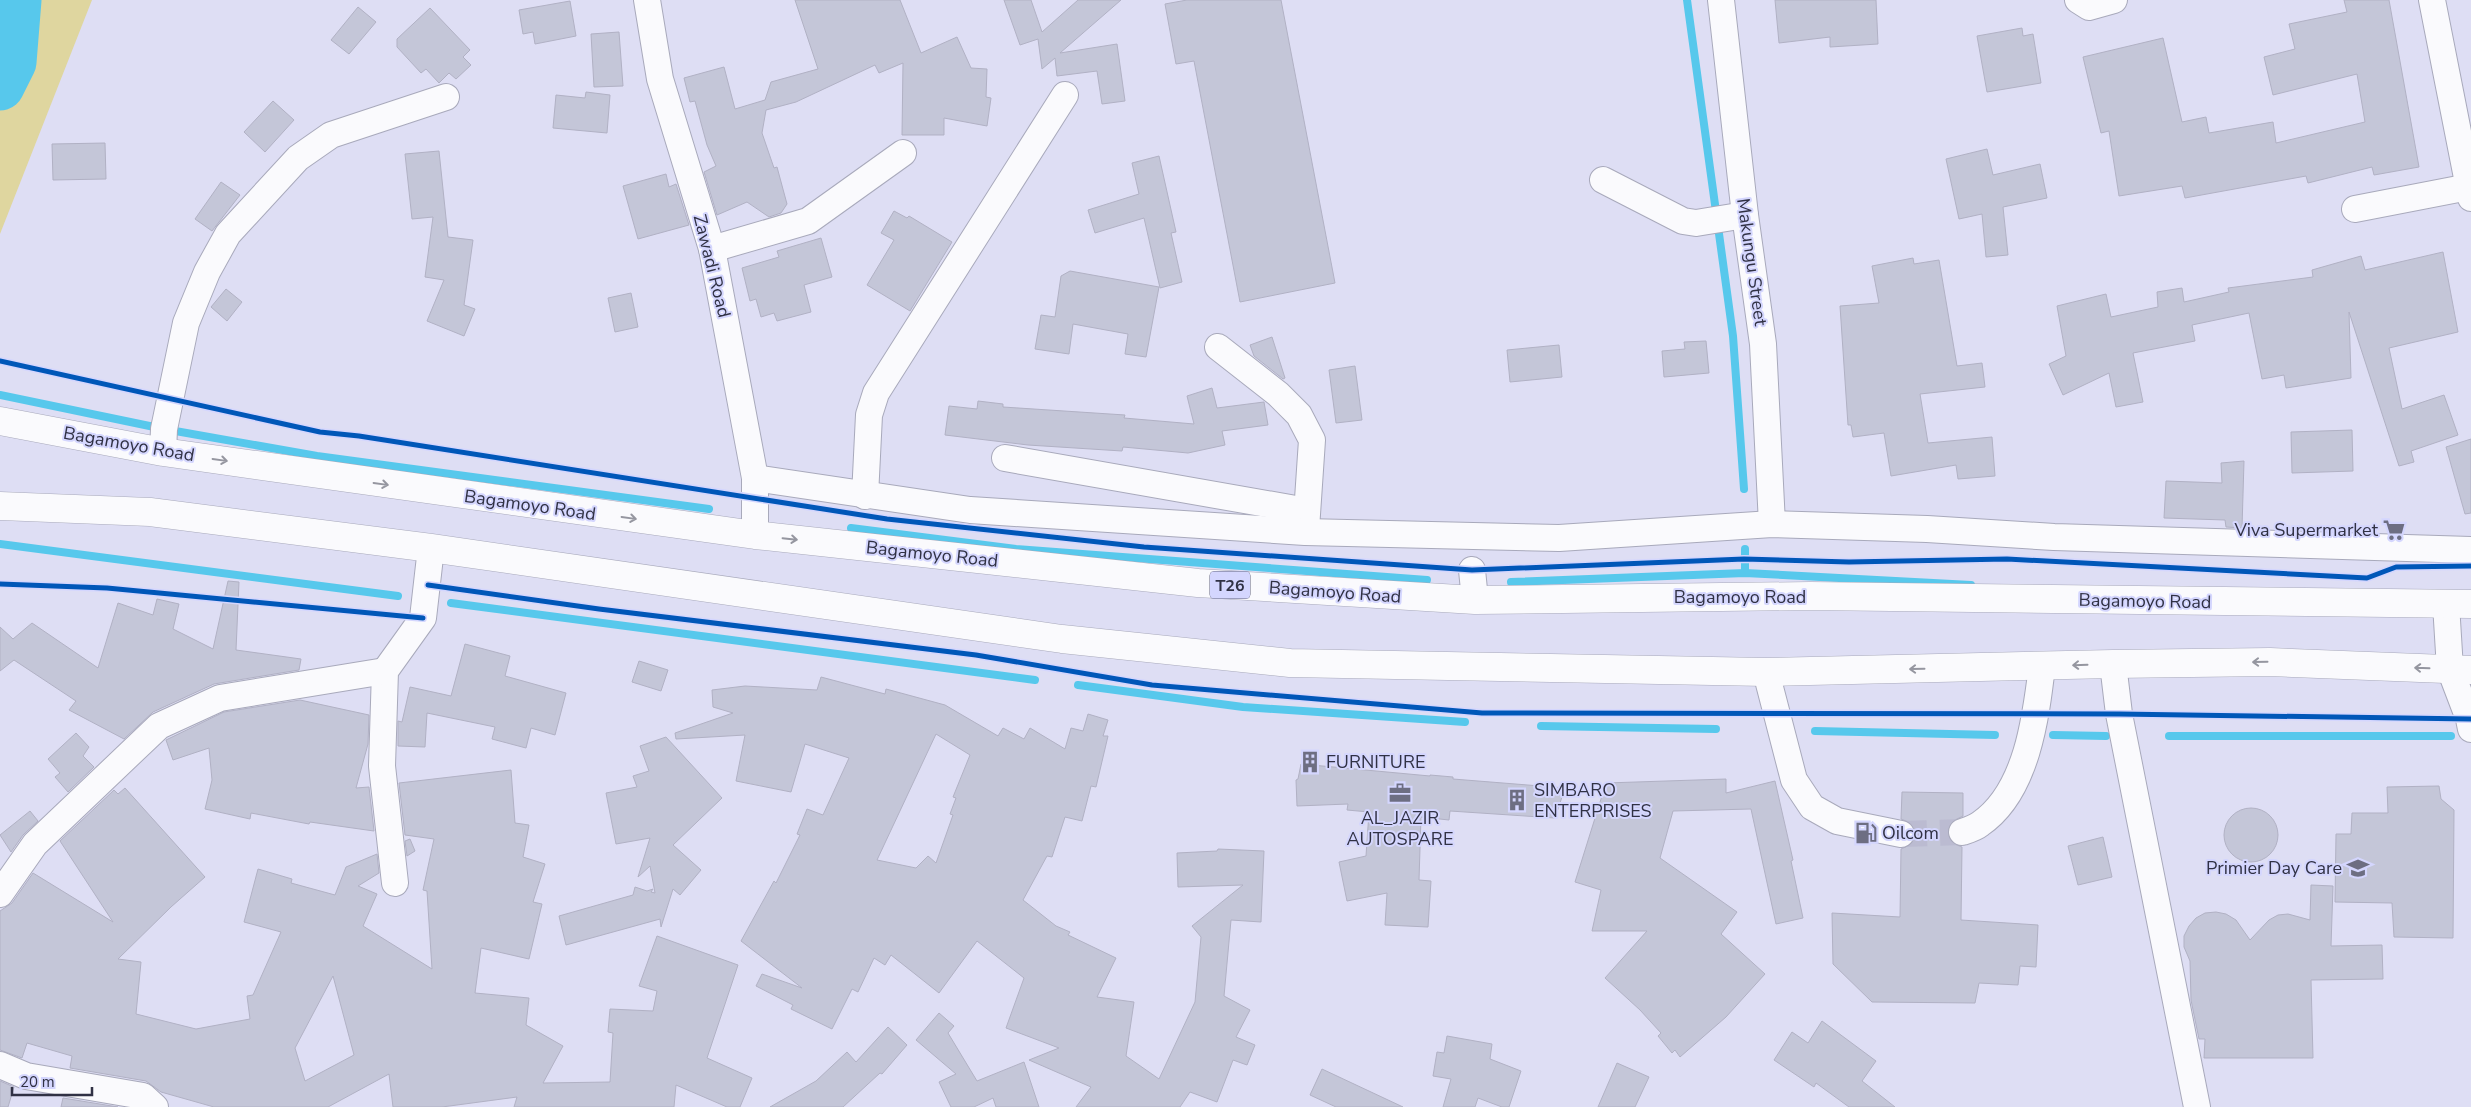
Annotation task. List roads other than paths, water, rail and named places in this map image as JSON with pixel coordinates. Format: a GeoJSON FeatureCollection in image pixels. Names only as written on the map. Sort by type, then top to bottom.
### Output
{"type":"FeatureCollection","features":[{"type":"Feature","properties":{"kind":"highway","name":"Bagamoyo Road"},"geometry":{"type":"LineString","coordinates":[[0,421],[163,452],[755,535],[1198,583],[1475,600],[1810,596],[2458,604]]}},
{"type":"Feature","properties":{"kind":"highway"},"geometry":{"type":"LineString","coordinates":[[0,506],[150,512],[431,548],[1062,639],[1290,663],[1766,672],[2270,662],[2461,669]]}},
{"type":"Feature","properties":{"kind":"street","name":"Zawadi Road"},"geometry":{"type":"LineString","coordinates":[[647,0],[660,79],[712,249],[755,478],[755,535]]}},
{"type":"Feature","properties":{"kind":"street","name":"Makungu Street"},"geometry":{"type":"LineString","coordinates":[[1721,0],[1745,215],[1763,344],[1772,524]]}},
{"type":"Feature","properties":{"kind":"street"},"geometry":{"type":"LineString","coordinates":[[2078,0],[2089,7],[2114,0]]}},
{"type":"Feature","properties":{"kind":"street"},"geometry":{"type":"LineString","coordinates":[[2355,209],[2470,192],[2432,0]]}},
{"type":"Feature","properties":{"kind":"street"},"geometry":{"type":"LineString","coordinates":[[866,496],[869,414],[876,393],[1066,95]]}},
{"type":"Feature","properties":{"kind":"street"},"geometry":{"type":"LineString","coordinates":[[163,452],[164,429],[186,323],[207,272],[228,234],[298,158],[331,135],[446,97]]}},
{"type":"Feature","properties":{"kind":"street"},"geometry":{"type":"LineString","coordinates":[[712,249],[808,221],[903,153]]}},
{"type":"Feature","properties":{"kind":"street"},"geometry":{"type":"LineString","coordinates":[[1603,180],[1683,221],[1696,223],[1745,215]]}},
{"type":"Feature","properties":{"kind":"street"},"geometry":{"type":"LineString","coordinates":[[1218,347],[1278,394],[1299,415],[1312,440],[1306,522]]}},
{"type":"Feature","properties":{"kind":"street"},"geometry":{"type":"LineString","coordinates":[[1005,458],[1306,522]]}},
{"type":"Feature","properties":{"kind":"street"},"geometry":{"type":"LineString","coordinates":[[755,478],[970,510],[1306,522],[1559,538],[1772,524],[1927,529],[2073,537],[2471,550]]}},
{"type":"Feature","properties":{"kind":"street"},"geometry":{"type":"LineString","coordinates":[[395,883],[382,766],[385,671],[423,618],[431,548]]}},
{"type":"Feature","properties":{"kind":"street"},"geometry":{"type":"LineString","coordinates":[[1472,570],[1475,600]]}},
{"type":"Feature","properties":{"kind":"street"},"geometry":{"type":"LineString","coordinates":[[2458,604],[2461,669],[2471,729]]}},
{"type":"Feature","properties":{"kind":"street"},"geometry":{"type":"LineString","coordinates":[[2113,664],[2118,714],[2197,1107]]}},
{"type":"Feature","properties":{"kind":"street"},"geometry":{"type":"LineString","coordinates":[[1962,832],[1980,824],[2005,798],[2024,760],[2036,713],[2042,666]]}},
{"type":"Feature","properties":{"kind":"street"},"geometry":{"type":"LineString","coordinates":[[0,894],[35,844],[159,726],[220,698],[385,671]]}},
{"type":"Feature","properties":{"kind":"street"},"geometry":{"type":"LineString","coordinates":[[1766,672],[1794,780],[1812,807],[1837,821],[1901,834]]}},
{"type":"Feature","properties":{"kind":"street"},"geometry":{"type":"LineString","coordinates":[[0,1065],[26,1076],[143,1096],[154,1107]]}},
{"type":"Feature","properties":{"kind":"waterway"},"geometry":{"type":"LineString","coordinates":[[0,86],[12,62],[17,0]]}},
{"type":"Feature","properties":{"kind":"waterway"},"geometry":{"type":"LineString","coordinates":[[1687,0],[1733,336],[1744,489]]}},
{"type":"Feature","properties":{"kind":"waterway"},"geometry":{"type":"LineString","coordinates":[[0,395],[164,429],[317,456],[709,509]]}},
{"type":"Feature","properties":{"kind":"waterway"},"geometry":{"type":"LineString","coordinates":[[851,528],[1016,549],[1427,580]]}},
{"type":"Feature","properties":{"kind":"waterway"},"geometry":{"type":"LineString","coordinates":[[0,544],[398,596]]}},
{"type":"Feature","properties":{"kind":"waterway"},"geometry":{"type":"LineString","coordinates":[[1745,549],[1745,573]]}},
{"type":"Feature","properties":{"kind":"waterway"},"geometry":{"type":"LineString","coordinates":[[1511,582],[1745,573],[1971,585]]}},
{"type":"Feature","properties":{"kind":"waterway"},"geometry":{"type":"LineString","coordinates":[[451,603],[1035,680]]}},
{"type":"Feature","properties":{"kind":"waterway"},"geometry":{"type":"LineString","coordinates":[[1078,685],[1243,707],[1465,722]]}},
{"type":"Feature","properties":{"kind":"waterway"},"geometry":{"type":"LineString","coordinates":[[1541,726],[1716,729]]}},
{"type":"Feature","properties":{"kind":"waterway"},"geometry":{"type":"LineString","coordinates":[[1815,731],[1995,735]]}},
{"type":"Feature","properties":{"kind":"waterway"},"geometry":{"type":"LineString","coordinates":[[2053,735],[2106,736]]}},
{"type":"Feature","properties":{"kind":"waterway"},"geometry":{"type":"LineString","coordinates":[[2169,736],[2451,736]]}},
{"type":"Feature","properties":{"kind":"tunnel"},"geometry":{"type":"LineString","coordinates":[[1901,834],[1962,832]]}},
{"type":"Feature","properties":{"kind":"place","name":"Viva Supermarket"},"geometry":{"type":"Point","coordinates":[2394,530]}},
{"type":"Feature","properties":{"kind":"place","name":"FURNITURE"},"geometry":{"type":"Point","coordinates":[1310,762]}},
{"type":"Feature","properties":{"kind":"place","name":"AL_JAZIR AUTOSPARE"},"geometry":{"type":"Point","coordinates":[1400,793]}},
{"type":"Feature","properties":{"kind":"place","name":"SIMBARO ENTERPRISES"},"geometry":{"type":"Point","coordinates":[1517,800]}},
{"type":"Feature","properties":{"kind":"place","name":"Oilcom"},"geometry":{"type":"Point","coordinates":[1866,833]}},
{"type":"Feature","properties":{"kind":"place","name":"Primier Day Care"},"geometry":{"type":"Point","coordinates":[2358,868]}}]}
